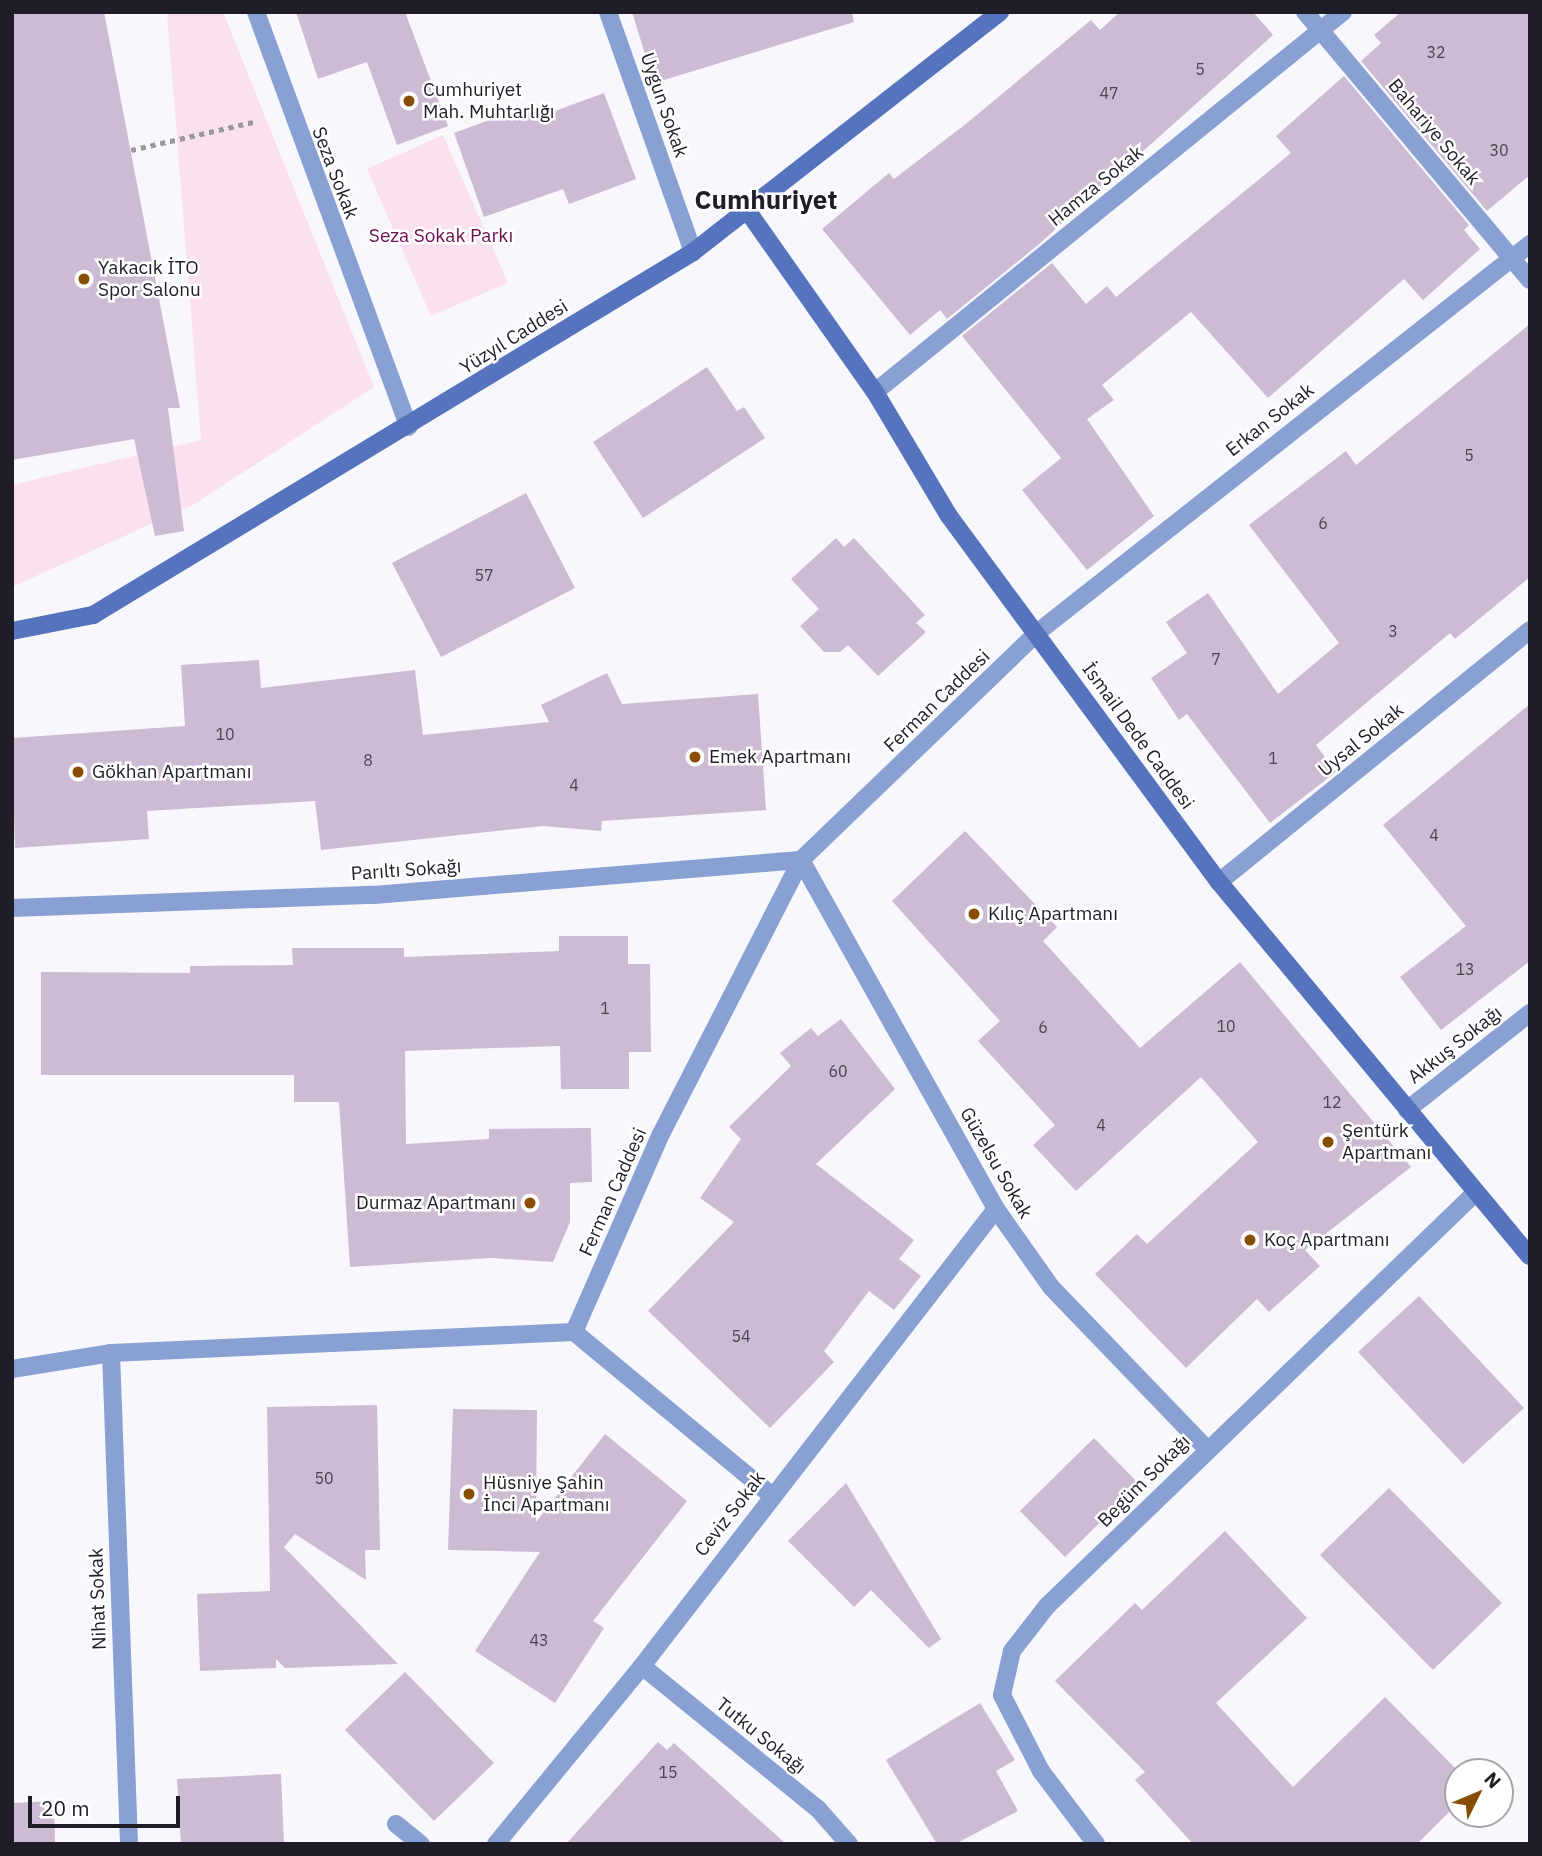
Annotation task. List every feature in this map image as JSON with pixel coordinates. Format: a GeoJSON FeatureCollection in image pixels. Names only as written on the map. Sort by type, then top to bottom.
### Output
{"type":"FeatureCollection","features":[{"type":"Feature","properties":{"kind":"street","name":"Seza Sokak"},"geometry":{"type":"LineString","coordinates":[[256,12],[290,114],[409,427]]}},
{"type":"Feature","properties":{"kind":"street","name":"Uygun Sokak"},"geometry":{"type":"LineString","coordinates":[[608,12],[693,252]]}},
{"type":"Feature","properties":{"kind":"street","name":"Yüzyıl Caddesi"},"geometry":{"type":"LineString","coordinates":[[12,631],[93,615],[409,427],[693,252],[749,213],[1000,12]]}},
{"type":"Feature","properties":{"kind":"street","name":"Bahariye Sokak"},"geometry":{"type":"LineString","coordinates":[[1305,12],[1530,280]]}},
{"type":"Feature","properties":{"kind":"street","name":"Hamza Sokak"},"geometry":{"type":"LineString","coordinates":[[875,392],[1343,12]]}},
{"type":"Feature","properties":{"kind":"street","name":"İsmail Dede Caddesi"},"geometry":{"type":"LineString","coordinates":[[749,213],[875,392],[949,516],[1038,632],[1219,882],[1407,1110],[1473,1195],[1530,1256]]}},
{"type":"Feature","properties":{"kind":"street","name":"Erkan Sokak"},"geometry":{"type":"LineString","coordinates":[[1038,632],[1530,243]]}},
{"type":"Feature","properties":{"kind":"street","name":"Uysal Sokak"},"geometry":{"type":"LineString","coordinates":[[1219,882],[1530,630]]}},
{"type":"Feature","properties":{"kind":"street","name":"Ferman Caddesi"},"geometry":{"type":"LineString","coordinates":[[574,1332],[662,1134],[801,860],[1038,632]]}},
{"type":"Feature","properties":{"kind":"street","name":"Parıltı Sokağı"},"geometry":{"type":"LineString","coordinates":[[12,908],[374,895],[801,860]]}},
{"type":"Feature","properties":{"kind":"street","name":"Güzelsu Sokak"},"geometry":{"type":"LineString","coordinates":[[801,860],[996,1209],[1051,1287],[1207,1449]]}},
{"type":"Feature","properties":{"kind":"street","name":"Akkuş Sokağı"},"geometry":{"type":"LineString","coordinates":[[1407,1110],[1530,1013]]}},
{"type":"Feature","properties":{"kind":"street","name":"Begüm Sokağı"},"geometry":{"type":"LineString","coordinates":[[1096,1844],[1041,1772],[1002,1695],[1012,1650],[1047,1606],[1473,1195]]}},
{"type":"Feature","properties":{"kind":"street","name":"Ceviz Sokak"},"geometry":{"type":"LineString","coordinates":[[496,1844],[642,1666],[770,1494],[996,1209]]}},
{"type":"Feature","properties":{"kind":"street"},"geometry":{"type":"LineString","coordinates":[[12,1369],[111,1353],[574,1332],[770,1494]]}},
{"type":"Feature","properties":{"kind":"street","name":"Nihat Sokak"},"geometry":{"type":"LineString","coordinates":[[111,1353],[129,1844]]}},
{"type":"Feature","properties":{"kind":"street","name":"Tutku Sokağı"},"geometry":{"type":"LineString","coordinates":[[642,1666],[818,1809],[849,1844]]}},
{"type":"Feature","properties":{"kind":"street"},"geometry":{"type":"LineString","coordinates":[[396,1824],[421,1844]]}},
{"type":"Feature","properties":{"kind":"path"},"geometry":{"type":"LineString","coordinates":[[131,150],[290,114]]}},
{"type":"Feature","properties":{"kind":"green space"},"geometry":{"type":"Polygon","coordinates":[[[167,12],[223,12],[374,387],[193,505],[12,587],[12,485],[201,440],[167,12]]]}},
{"type":"Feature","properties":{"kind":"green space","name":"Seza Sokak Parkı"},"geometry":{"type":"Polygon","coordinates":[[[443,135],[508,283],[431,316],[367,169],[443,135]]]}},
{"type":"Feature","properties":{"kind":"building","name":"Yakacık İTO Spor Salonu"},"geometry":{"type":"Polygon","coordinates":[[[12,12],[104,12],[180,408],[168,408],[184,531],[155,536],[134,439],[12,460],[12,12]]]}},
{"type":"Feature","properties":{"kind":"building"},"geometry":{"type":"Polygon","coordinates":[[[296,12],[405,12],[448,126],[397,145],[367,62],[318,79],[296,12]]]}},
{"type":"Feature","properties":{"kind":"building"},"geometry":{"type":"Polygon","coordinates":[[[632,12],[852,12],[854,22],[654,83],[632,12]]]}},
{"type":"Feature","properties":{"kind":"building"},"geometry":{"type":"Polygon","coordinates":[[[1120,12],[1253,12],[1273,35],[1038,245],[947,319],[940,310],[910,335],[822,229],[889,173],[894,179],[967,123],[1091,20],[1100,30],[1120,12]]]}},
{"type":"Feature","properties":{"kind":"building"},"geometry":{"type":"Polygon","coordinates":[[[1401,12],[1530,12],[1530,175],[1487,211],[1361,61],[1381,43],[1374,35],[1401,12]]]}},
{"type":"Feature","properties":{"kind":"building"},"geometry":{"type":"Polygon","coordinates":[[[1344,76],[1469,225],[1464,230],[1480,249],[1423,300],[1404,279],[1268,398],[1191,312],[1102,385],[1114,400],[1087,419],[1154,516],[1087,570],[1022,490],[1061,458],[962,336],[1052,263],[1086,304],[1107,286],[1116,297],[1291,153],[1276,136],[1344,76]]]}},
{"type":"Feature","properties":{"kind":"building"},"geometry":{"type":"Polygon","coordinates":[[[604,93],[636,179],[569,204],[563,189],[484,217],[454,133],[528,106],[533,119],[604,93]]]}},
{"type":"Feature","properties":{"kind":"building"},"geometry":{"type":"Polygon","coordinates":[[[1530,324],[1530,577],[1455,639],[1450,633],[1316,745],[1336,772],[1270,823],[1187,714],[1179,720],[1151,678],[1187,653],[1166,622],[1208,593],[1278,694],[1339,643],[1249,525],[1346,451],[1356,465],[1530,324]]]}},
{"type":"Feature","properties":{"kind":"building"},"geometry":{"type":"Polygon","coordinates":[[[707,367],[737,411],[744,407],[765,438],[643,518],[593,442],[707,367]]]}},
{"type":"Feature","properties":{"kind":"building"},"geometry":{"type":"Polygon","coordinates":[[[526,493],[575,588],[441,657],[392,563],[526,493]]]}},
{"type":"Feature","properties":{"kind":"building"},"geometry":{"type":"Polygon","coordinates":[[[836,538],[844,547],[854,538],[925,615],[916,623],[926,632],[878,676],[848,645],[840,652],[824,652],[800,626],[819,609],[791,579],[836,538]]]}},
{"type":"Feature","properties":{"kind":"building"},"geometry":{"type":"Polygon","coordinates":[[[259,660],[261,688],[415,670],[423,735],[549,722],[541,705],[607,673],[622,704],[758,694],[766,810],[602,821],[601,831],[543,826],[321,850],[315,801],[147,811],[149,839],[15,848],[12,738],[185,726],[181,665],[259,660]]]}},
{"type":"Feature","properties":{"kind":"building"},"geometry":{"type":"Polygon","coordinates":[[[1530,704],[1530,961],[1441,1030],[1400,977],[1466,926],[1383,825],[1530,704]]]}},
{"type":"Feature","properties":{"kind":"building"},"geometry":{"type":"Polygon","coordinates":[[[965,831],[1057,927],[1043,941],[1140,1048],[1240,962],[1411,1167],[1305,1250],[1320,1266],[1269,1312],[1257,1299],[1186,1368],[1095,1274],[1137,1234],[1147,1244],[1258,1142],[1201,1077],[1076,1191],[1033,1145],[1055,1125],[978,1041],[1000,1021],[892,901],[965,831]]]}},
{"type":"Feature","properties":{"kind":"building"},"geometry":{"type":"Polygon","coordinates":[[[559,936],[628,936],[628,964],[650,964],[651,1052],[629,1052],[629,1089],[561,1089],[560,1046],[405,1051],[406,1144],[489,1139],[489,1129],[591,1128],[592,1182],[570,1183],[570,1222],[553,1262],[491,1258],[350,1267],[339,1102],[294,1102],[294,1075],[41,1075],[41,972],[190,973],[190,966],[293,965],[292,948],[404,948],[404,957],[559,951],[559,936]]]}},
{"type":"Feature","properties":{"kind":"building"},"geometry":{"type":"Polygon","coordinates":[[[841,1019],[895,1089],[816,1164],[914,1240],[899,1259],[921,1276],[894,1310],[869,1291],[824,1351],[834,1362],[770,1428],[648,1311],[734,1222],[700,1198],[741,1139],[729,1127],[791,1066],[780,1053],[811,1028],[818,1036],[841,1019]]]}},
{"type":"Feature","properties":{"kind":"building"},"geometry":{"type":"Polygon","coordinates":[[[1419,1296],[1524,1408],[1463,1464],[1358,1352],[1419,1296]]]}},
{"type":"Feature","properties":{"kind":"building"},"geometry":{"type":"Polygon","coordinates":[[[377,1405],[380,1550],[365,1550],[366,1580],[295,1534],[284,1547],[398,1664],[285,1668],[276,1659],[276,1668],[200,1671],[197,1594],[270,1591],[267,1407],[377,1405]]]}},
{"type":"Feature","properties":{"kind":"building"},"geometry":{"type":"Polygon","coordinates":[[[453,1409],[537,1410],[536,1522],[605,1434],[687,1501],[593,1621],[604,1628],[555,1703],[475,1651],[540,1552],[448,1550],[453,1409]]]}},
{"type":"Feature","properties":{"kind":"building"},"geometry":{"type":"Polygon","coordinates":[[[1094,1438],[1139,1484],[1065,1557],[1020,1511],[1094,1438]]]}},
{"type":"Feature","properties":{"kind":"building"},"geometry":{"type":"Polygon","coordinates":[[[846,1483],[941,1639],[929,1648],[871,1590],[854,1607],[788,1541],[846,1483]]]}},
{"type":"Feature","properties":{"kind":"building"},"geometry":{"type":"Polygon","coordinates":[[[1389,1488],[1502,1603],[1433,1670],[1320,1555],[1389,1488]]]}},
{"type":"Feature","properties":{"kind":"building"},"geometry":{"type":"Polygon","coordinates":[[[1225,1531],[1307,1618],[1216,1703],[1293,1787],[1385,1697],[1445,1758],[1444,1817],[1417,1844],[1193,1844],[1135,1780],[1145,1772],[1055,1681],[1135,1603],[1142,1610],[1225,1531]]]}},
{"type":"Feature","properties":{"kind":"building"},"geometry":{"type":"Polygon","coordinates":[[[405,1672],[494,1763],[434,1821],[345,1730],[405,1672]]]}},
{"type":"Feature","properties":{"kind":"building"},"geometry":{"type":"Polygon","coordinates":[[[980,1703],[1015,1760],[996,1771],[1018,1811],[955,1844],[937,1844],[886,1760],[980,1703]]]}},
{"type":"Feature","properties":{"kind":"building"},"geometry":{"type":"Polygon","coordinates":[[[658,1742],[667,1750],[674,1743],[786,1844],[566,1844],[658,1742]]]}},
{"type":"Feature","properties":{"kind":"building"},"geometry":{"type":"Polygon","coordinates":[[[281,1774],[284,1844],[181,1844],[177,1779],[281,1774]]]}},
{"type":"Feature","properties":{"kind":"building"},"geometry":{"type":"Polygon","coordinates":[[[54,1801],[55,1844],[12,1844],[12,1803],[54,1801]]]}},
{"type":"Feature","properties":{"kind":"place","name":"Cumhuriyet Mah. Muhtarlığı"},"geometry":{"type":"Point","coordinates":[409,101]}},
{"type":"Feature","properties":{"kind":"place","name":"Yakacık İTO Spor Salonu"},"geometry":{"type":"Point","coordinates":[84,279]}},
{"type":"Feature","properties":{"kind":"place","name":"Emek Apartmanı"},"geometry":{"type":"Point","coordinates":[695,757]}},
{"type":"Feature","properties":{"kind":"place","name":"Gökhan Apartmanı"},"geometry":{"type":"Point","coordinates":[78,772]}},
{"type":"Feature","properties":{"kind":"place","name":"Kılıç Apartmanı"},"geometry":{"type":"Point","coordinates":[974,914]}},
{"type":"Feature","properties":{"kind":"place","name":"Şentürk Apartmanı"},"geometry":{"type":"Point","coordinates":[1328,1142]}},
{"type":"Feature","properties":{"kind":"place","name":"Durmaz Apartmanı"},"geometry":{"type":"Point","coordinates":[530,1203]}},
{"type":"Feature","properties":{"kind":"place","name":"Koç Apartmanı"},"geometry":{"type":"Point","coordinates":[1250,1240]}},
{"type":"Feature","properties":{"kind":"place","name":"Hüsniye Şahin İnci Apartmanı"},"geometry":{"type":"Point","coordinates":[469,1494]}},
{"type":"Feature","properties":{"kind":"district","name":"Cumhuriyet"},"geometry":{"type":"Point","coordinates":[766,200]}}]}
